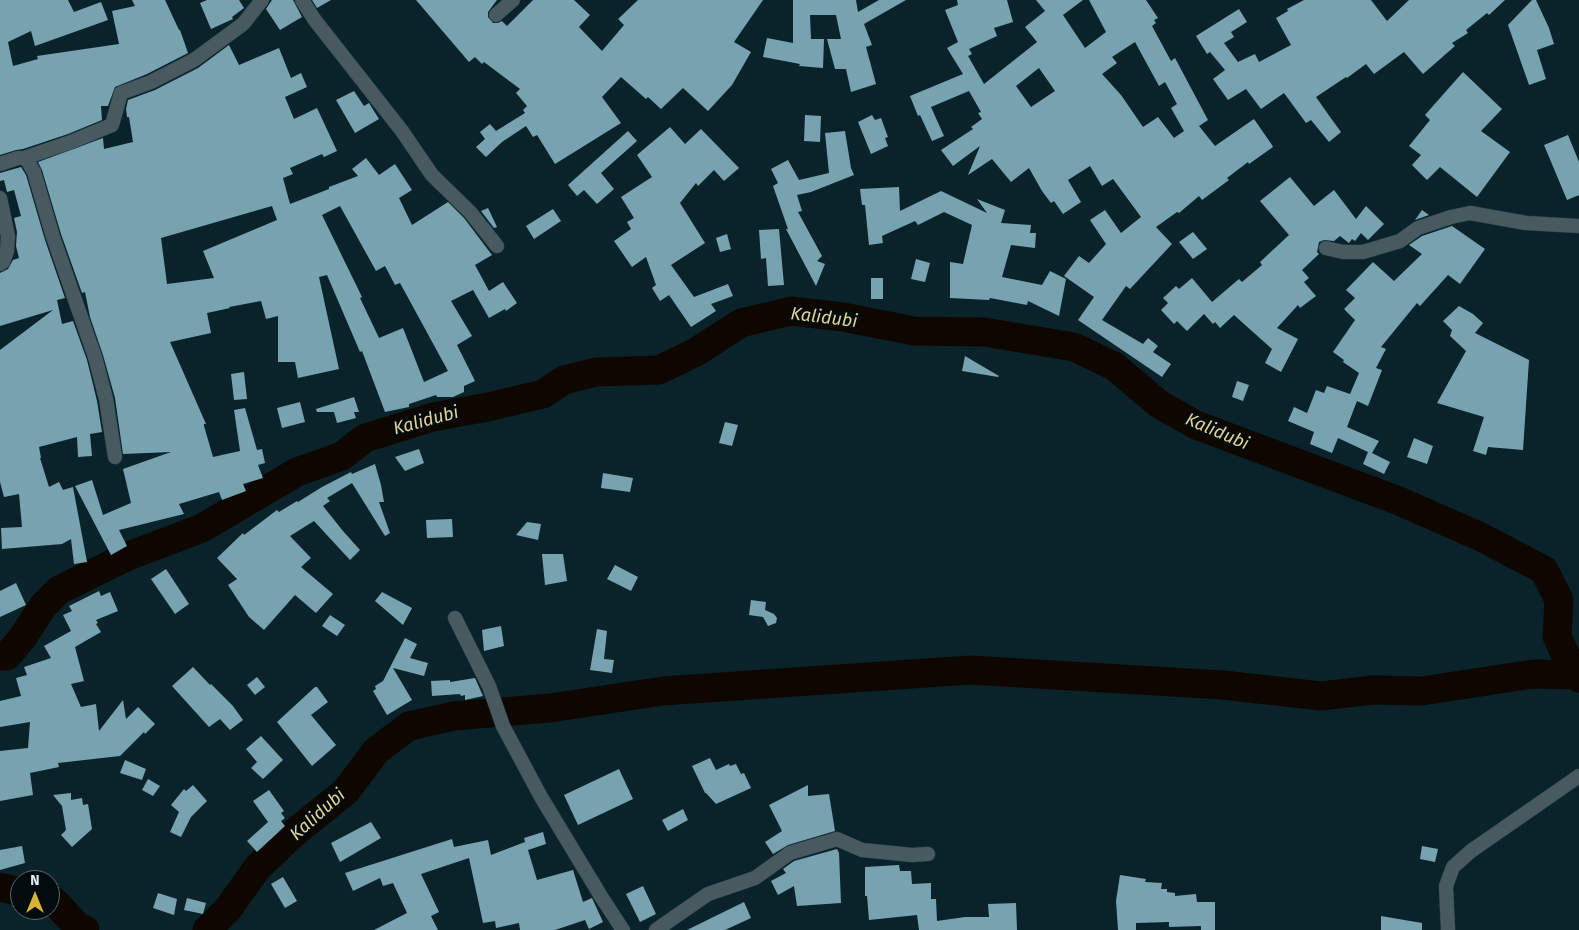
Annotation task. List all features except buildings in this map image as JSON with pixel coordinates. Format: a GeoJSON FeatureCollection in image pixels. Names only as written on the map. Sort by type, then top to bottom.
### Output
{"type":"FeatureCollection","features":[{"type":"Feature","properties":{"kind":"street"},"geometry":{"type":"LineString","coordinates":[[0,164],[71,142],[112,125],[121,93],[151,82],[194,60],[243,24],[262,0]]}},
{"type":"Feature","properties":{"kind":"street"},"geometry":{"type":"LineString","coordinates":[[302,0],[314,19],[402,131],[432,175],[470,212],[497,246]]}},
{"type":"Feature","properties":{"kind":"street"},"geometry":{"type":"LineString","coordinates":[[496,14],[513,0]]}},
{"type":"Feature","properties":{"kind":"street"},"geometry":{"type":"LineString","coordinates":[[24,158],[34,172],[53,237],[95,356],[106,399],[115,456]]}},
{"type":"Feature","properties":{"kind":"street"},"geometry":{"type":"LineString","coordinates":[[0,198],[8,236],[7,251],[3,262],[0,264]]}},
{"type":"Feature","properties":{"kind":"street"},"geometry":{"type":"LineString","coordinates":[[1326,248],[1343,252],[1363,252],[1400,241],[1418,228],[1470,213],[1526,222],[1579,226]]}},
{"type":"Feature","properties":{"kind":"street"},"geometry":{"type":"LineString","coordinates":[[455,618],[489,686],[503,726],[542,797],[623,930]]}},
{"type":"Feature","properties":{"kind":"street"},"geometry":{"type":"LineString","coordinates":[[1448,930],[1446,886],[1453,867],[1471,851],[1579,776]]}},
{"type":"Feature","properties":{"kind":"street"},"geometry":{"type":"LineString","coordinates":[[656,930],[708,894],[755,878],[790,853],[837,839],[862,850],[912,855],[928,854]]}},
{"type":"Feature","properties":{"kind":"waterway","name":"Kalidubi"},"geometry":{"type":"LineString","coordinates":[[0,656],[7,656],[23,637],[43,606],[59,590],[126,557],[202,528],[297,472],[342,456],[365,438],[433,417],[543,394],[564,380],[596,372],[659,370],[696,352],[741,323],[791,311],[843,317],[914,331],[984,332],[1074,347],[1114,366],[1159,404],[1196,425],[1399,501],[1481,537],[1544,570],[1559,600],[1557,636],[1572,670],[1579,678]]}},
{"type":"Feature","properties":{"kind":"waterway","name":"Kalidubi"},"geometry":{"type":"LineString","coordinates":[[207,930],[228,909],[257,868],[294,833],[346,791],[376,751],[409,726],[454,716],[550,708],[663,691],[970,670],[1223,685],[1321,696],[1374,690],[1422,691],[1533,674],[1576,675]]}},
{"type":"Feature","properties":{"kind":"waterway","name":"Kalidubi"},"geometry":{"type":"LineString","coordinates":[[0,887],[10,890]]}},
{"type":"Feature","properties":{"kind":"waterway","name":"Kalidubi"},"geometry":{"type":"LineString","coordinates":[[60,907],[77,926],[85,930]]}}]}
